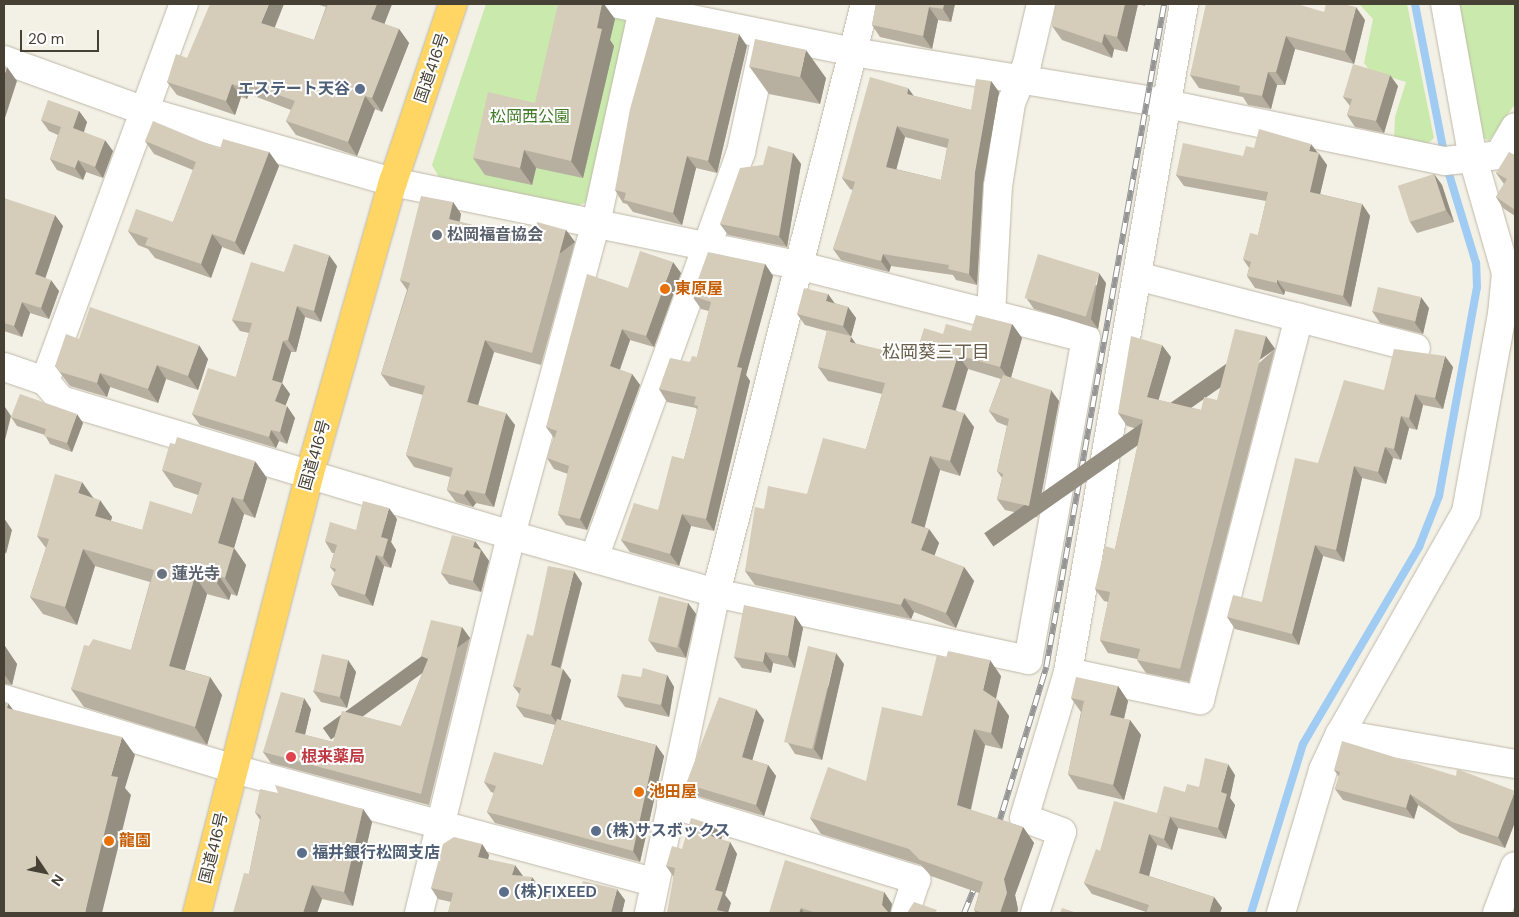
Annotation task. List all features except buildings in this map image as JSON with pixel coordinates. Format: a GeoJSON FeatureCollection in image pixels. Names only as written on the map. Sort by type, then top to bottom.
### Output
{"type":"FeatureCollection","features":[{"type":"Feature","properties":{"kind":"highway","name":"国道416号"},"geometry":{"type":"LineString","coordinates":[[198,913],[308,476],[393,182],[454,4]]}},
{"type":"Feature","properties":{"kind":"street"},"geometry":{"type":"LineString","coordinates":[[45,381],[184,4]]}},
{"type":"Feature","properties":{"kind":"street"},"geometry":{"type":"LineString","coordinates":[[649,913],[716,593],[797,265],[865,4]]}},
{"type":"Feature","properties":{"kind":"street"},"geometry":{"type":"LineString","coordinates":[[991,314],[998,186],[1017,78],[1027,64],[1041,4]]}},
{"type":"Feature","properties":{"kind":"street"},"geometry":{"type":"LineString","coordinates":[[1035,913],[1062,832],[1024,818],[1068,672],[1184,4]]}},
{"type":"Feature","properties":{"kind":"street"},"geometry":{"type":"LineString","coordinates":[[1281,913],[1323,770],[1340,734],[1466,512],[1509,316],[1506,273],[1473,160],[1445,4]]}},
{"type":"Feature","properties":{"kind":"street"},"geometry":{"type":"LineString","coordinates":[[419,913],[511,535],[596,223],[631,6],[853,52],[1167,104],[1445,161],[1473,160],[1499,155],[1515,127]]}},
{"type":"Feature","properties":{"kind":"street"},"geometry":{"type":"LineString","coordinates":[[594,558],[741,152],[766,34]]}},
{"type":"Feature","properties":{"kind":"street"},"geometry":{"type":"LineString","coordinates":[[4,60],[145,111],[393,182],[797,265],[1086,338],[1028,660],[716,593],[511,535],[308,476],[62,400],[45,381],[4,367]]}},
{"type":"Feature","properties":{"kind":"street"},"geometry":{"type":"LineString","coordinates":[[1137,276],[1416,348]]}},
{"type":"Feature","properties":{"kind":"street"},"geometry":{"type":"LineString","coordinates":[[1068,672],[1200,700],[1299,318]]}},
{"type":"Feature","properties":{"kind":"street"},"geometry":{"type":"LineString","coordinates":[[4,699],[234,769],[439,827],[654,882]]}},
{"type":"Feature","properties":{"kind":"street"},"geometry":{"type":"LineString","coordinates":[[1340,734],[1515,764]]}},
{"type":"Feature","properties":{"kind":"street"},"geometry":{"type":"LineString","coordinates":[[671,804],[916,880],[905,913]]}},
{"type":"Feature","properties":{"kind":"street"},"geometry":{"type":"LineString","coordinates":[[1497,913],[1515,866]]}},
{"type":"Feature","properties":{"kind":"green space","name":"松岡西公園"},"geometry":{"type":"Polygon","coordinates":[[[486,4],[562,4],[622,17],[630,29],[588,201],[576,207],[439,177],[432,165],[486,4]]]}},
{"type":"Feature","properties":{"kind":"green space"},"geometry":{"type":"Polygon","coordinates":[[[1359,4],[1407,4],[1434,138],[1425,146],[1394,139],[1395,117],[1406,82],[1370,71],[1364,63],[1373,19],[1359,4]]]}},
{"type":"Feature","properties":{"kind":"green space"},"geometry":{"type":"Polygon","coordinates":[[[1457,4],[1515,4],[1515,104],[1489,141],[1484,138],[1457,4]]]}},
{"type":"Feature","properties":{"kind":"waterway"},"geometry":{"type":"LineString","coordinates":[[1415,4],[1443,148]]}},
{"type":"Feature","properties":{"kind":"waterway"},"geometry":{"type":"LineString","coordinates":[[1251,913],[1303,744],[1419,547],[1439,496],[1477,287],[1476,263],[1449,174]]}},
{"type":"Feature","properties":{"kind":"railway"},"geometry":{"type":"LineString","coordinates":[[996,832],[1046,667],[1164,4]]}},
{"type":"Feature","properties":{"kind":"railway"},"geometry":{"type":"LineString","coordinates":[[964,913],[978,879]]}},
{"type":"Feature","properties":{"kind":"place","name":"エステート天谷"},"geometry":{"type":"Point","coordinates":[360,89]}},
{"type":"Feature","properties":{"kind":"place","name":"松岡福音協会"},"geometry":{"type":"Point","coordinates":[437,235]}},
{"type":"Feature","properties":{"kind":"place","name":"東原屋"},"geometry":{"type":"Point","coordinates":[665,289]}},
{"type":"Feature","properties":{"kind":"place","name":"蓮光寺"},"geometry":{"type":"Point","coordinates":[162,574]}},
{"type":"Feature","properties":{"kind":"place","name":"根来薬局"},"geometry":{"type":"Point","coordinates":[291,757]}},
{"type":"Feature","properties":{"kind":"place","name":"池田屋"},"geometry":{"type":"Point","coordinates":[639,792]}},
{"type":"Feature","properties":{"kind":"place","name":"(株)サスボックス"},"geometry":{"type":"Point","coordinates":[596,831]}},
{"type":"Feature","properties":{"kind":"place","name":"龍園"},"geometry":{"type":"Point","coordinates":[109,841]}},
{"type":"Feature","properties":{"kind":"place","name":"福井銀行松岡支店"},"geometry":{"type":"Point","coordinates":[302,853]}},
{"type":"Feature","properties":{"kind":"place","name":"(株)FIXEED"},"geometry":{"type":"Point","coordinates":[504,892]}},
{"type":"Feature","properties":{"kind":"district","name":"松岡葵三丁目"},"geometry":{"type":"Point","coordinates":[936,352]}}]}
